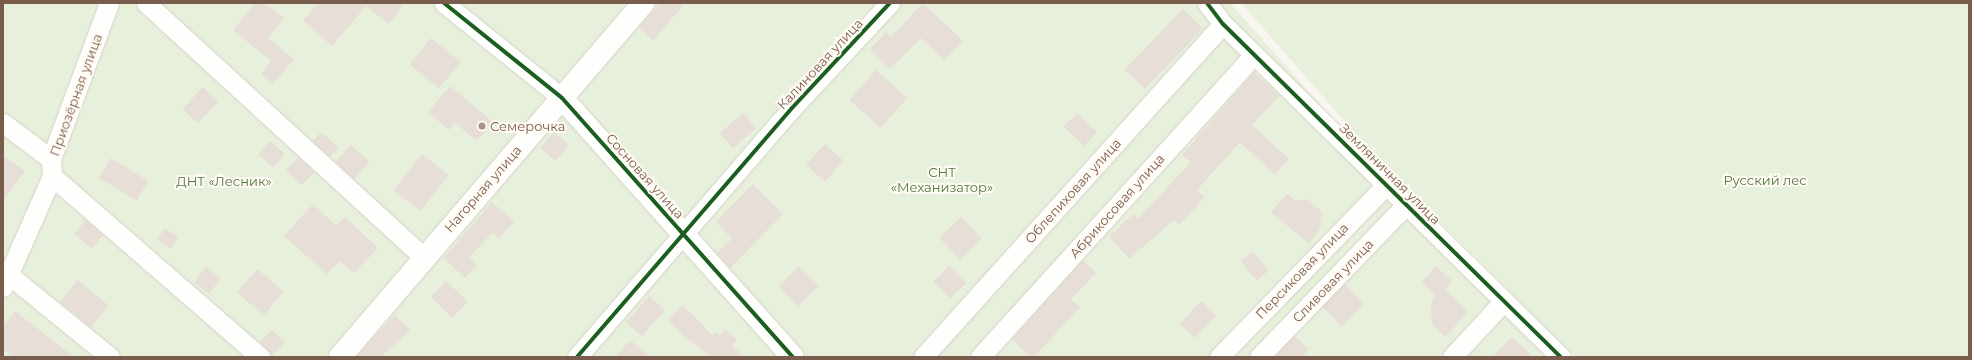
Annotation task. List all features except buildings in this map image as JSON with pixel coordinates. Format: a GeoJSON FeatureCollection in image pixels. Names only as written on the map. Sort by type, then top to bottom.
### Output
{"type":"FeatureCollection","features":[{"type":"Feature","properties":{"kind":"street","name":"Приозёрная улица"},"geometry":{"type":"LineString","coordinates":[[109,3],[52,167],[5,277],[110,357]]}},
{"type":"Feature","properties":{"kind":"street"},"geometry":{"type":"LineString","coordinates":[[146,3],[424,258]]}},
{"type":"Feature","properties":{"kind":"street"},"geometry":{"type":"LineString","coordinates":[[444,3],[562,98]]}},
{"type":"Feature","properties":{"kind":"street","name":"Калиновая улица"},"geometry":{"type":"LineString","coordinates":[[577,357],[685,235],[792,108],[890,3]]}},
{"type":"Feature","properties":{"kind":"street","name":"Земляничная улица"},"geometry":{"type":"LineString","coordinates":[[1207,3],[1223,24],[1561,357]]}},
{"type":"Feature","properties":{"kind":"street","name":"Нагорная улица"},"geometry":{"type":"LineString","coordinates":[[340,357],[562,98],[634,6]]}},
{"type":"Feature","properties":{"kind":"street","name":"Облепиховая улица"},"geometry":{"type":"LineString","coordinates":[[923,357],[1223,24]]}},
{"type":"Feature","properties":{"kind":"street","name":"Абрикосовая улица"},"geometry":{"type":"LineString","coordinates":[[980,357],[1254,55]]}},
{"type":"Feature","properties":{"kind":"street","name":"Сосновая улица"},"geometry":{"type":"LineString","coordinates":[[562,98],[793,357]]}},
{"type":"Feature","properties":{"kind":"street"},"geometry":{"type":"LineString","coordinates":[[3,124],[260,357]]}},
{"type":"Feature","properties":{"kind":"street","name":"Персиковая улица"},"geometry":{"type":"LineString","coordinates":[[1219,357],[1386,185]]}},
{"type":"Feature","properties":{"kind":"street","name":"Сливовая улица"},"geometry":{"type":"LineString","coordinates":[[1259,357],[1406,205]]}},
{"type":"Feature","properties":{"kind":"street"},"geometry":{"type":"LineString","coordinates":[[1452,357],[1504,301]]}},
{"type":"Feature","properties":{"kind":"green space","name":"СНТ «Механизатор»"},"geometry":{"type":"Polygon","coordinates":[[[3,3],[1230,3],[1374,165],[1568,357],[3,357],[3,3]]]}},
{"type":"Feature","properties":{"kind":"green space","name":"Русский лес"},"geometry":{"type":"Polygon","coordinates":[[[1241,3],[1969,3],[1969,357],[1575,357],[1376,157],[1241,3]]]}},
{"type":"Feature","properties":{"kind":"cycle path"},"geometry":{"type":"LineString","coordinates":[[444,3],[562,98],[793,357]]}},
{"type":"Feature","properties":{"kind":"cycle path"},"geometry":{"type":"LineString","coordinates":[[577,357],[792,108],[890,3]]}},
{"type":"Feature","properties":{"kind":"cycle path"},"geometry":{"type":"LineString","coordinates":[[1207,3],[1223,24],[1561,357]]}},
{"type":"Feature","properties":{"kind":"place","name":"Семерочка"},"geometry":{"type":"Point","coordinates":[482,126]}},
{"type":"Feature","properties":{"kind":"park label","name":"ДНТ «Лесник»"},"geometry":{"type":"Point","coordinates":[224,181]}}]}
